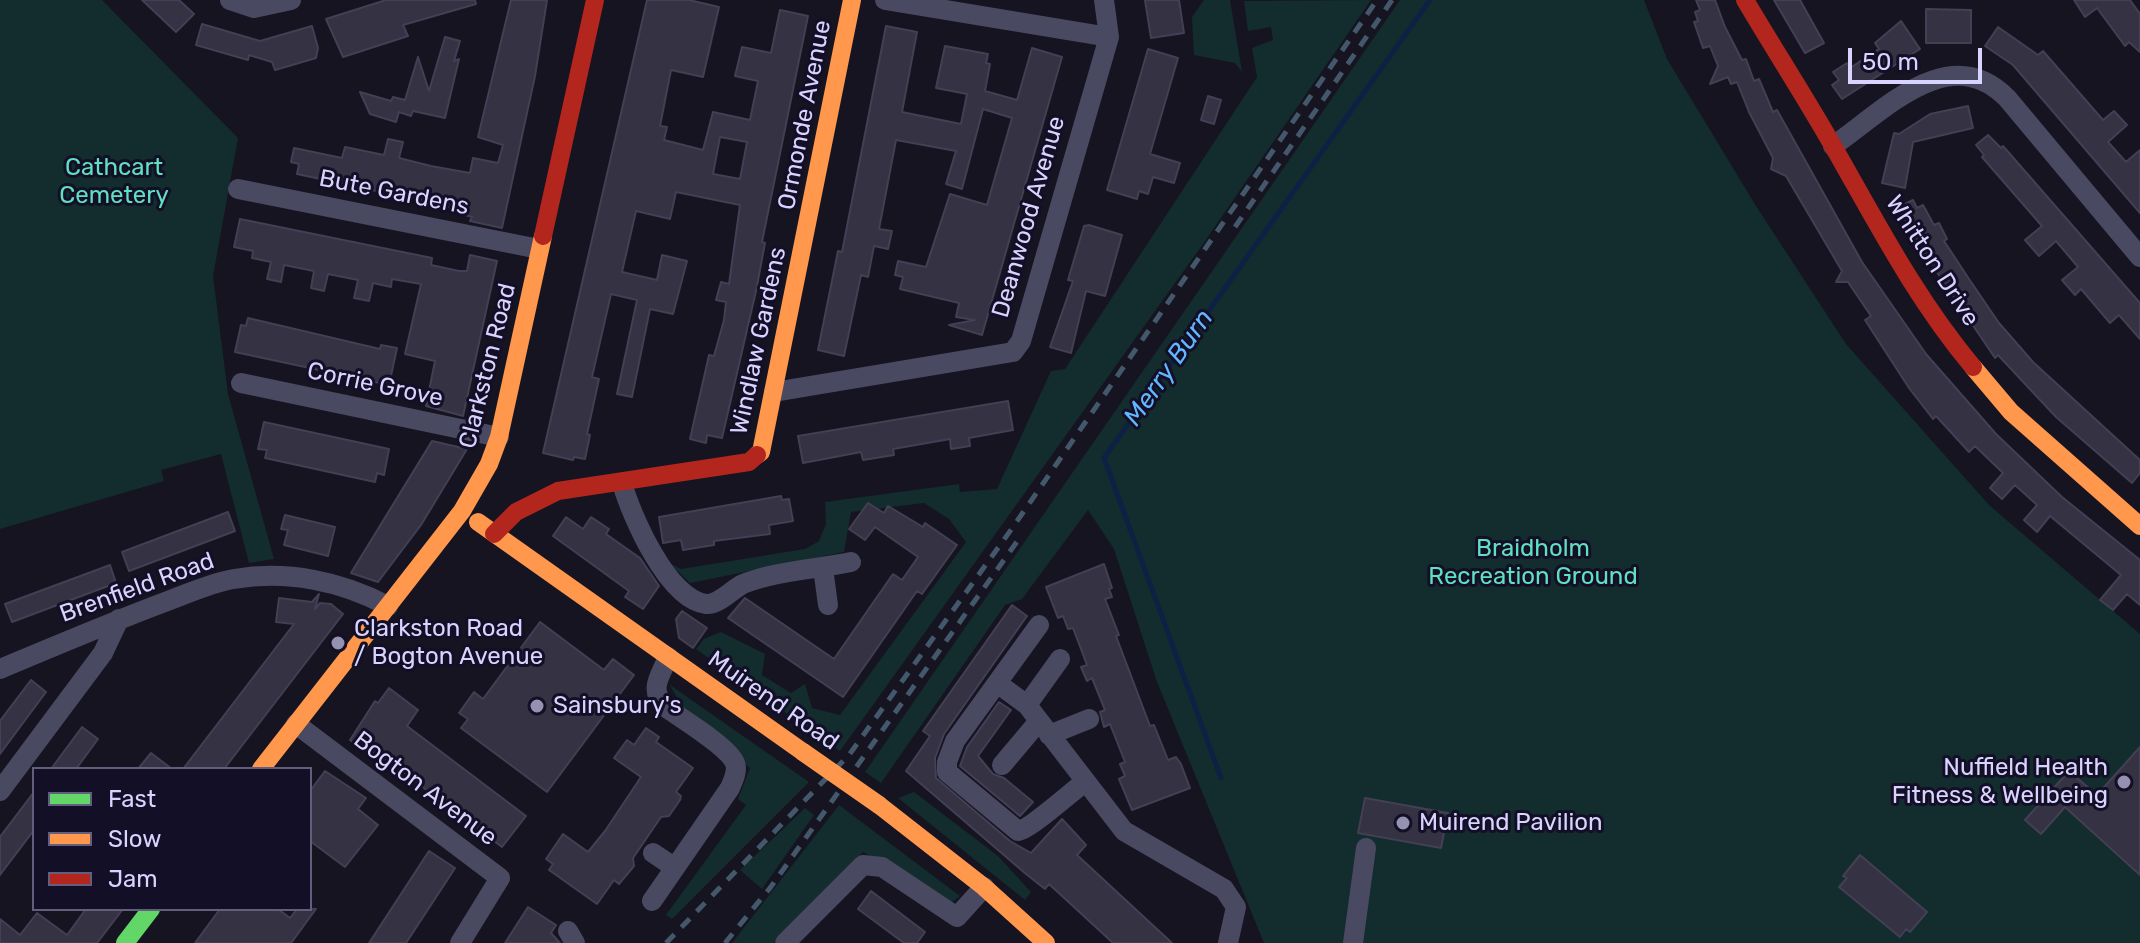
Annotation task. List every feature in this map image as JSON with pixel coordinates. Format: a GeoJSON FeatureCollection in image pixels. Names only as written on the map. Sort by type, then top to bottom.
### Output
{"type":"FeatureCollection","features":[{"type":"Feature","properties":{"kind":"street"},"geometry":{"type":"LineString","coordinates":[[230,0],[254,8],[291,0]]}},
{"type":"Feature","properties":{"kind":"street","name":"Clarkston Road"},"geometry":{"type":"LineString","coordinates":[[263,767],[462,511],[489,464],[499,437],[595,0]]}},
{"type":"Feature","properties":{"kind":"street","name":"Ormonde Avenue"},"geometry":{"type":"LineString","coordinates":[[805,240],[852,0]]}},
{"type":"Feature","properties":{"kind":"street"},"geometry":{"type":"LineString","coordinates":[[885,0],[1109,37]]}},
{"type":"Feature","properties":{"kind":"street","name":"Deanwood Avenue"},"geometry":{"type":"LineString","coordinates":[[774,392],[1013,352],[1021,341],[1109,37],[1104,0]]}},
{"type":"Feature","properties":{"kind":"street","name":"Whitton Drive"},"geometry":{"type":"LineString","coordinates":[[1745,0],[1833,146],[1896,261],[1975,370],[2011,412],[2055,455],[2140,526]]}},
{"type":"Feature","properties":{"kind":"street"},"geometry":{"type":"LineString","coordinates":[[1833,146],[1920,86],[1941,76],[1976,76],[2000,91],[2140,257]]}},
{"type":"Feature","properties":{"kind":"street","name":"Bute Gardens"},"geometry":{"type":"LineString","coordinates":[[238,189],[539,249]]}},
{"type":"Feature","properties":{"kind":"street","name":"Windlaw Gardens"},"geometry":{"type":"LineString","coordinates":[[494,534],[516,512],[538,498],[558,491],[749,462],[761,452],[805,240]]}},
{"type":"Feature","properties":{"kind":"street","name":"Corrie Grove"},"geometry":{"type":"LineString","coordinates":[[241,383],[499,437]]}},
{"type":"Feature","properties":{"kind":"street"},"geometry":{"type":"LineString","coordinates":[[622,483],[628,503],[667,577],[681,592],[700,602],[716,602],[743,585],[761,579],[851,562]]}},
{"type":"Feature","properties":{"kind":"street","name":"Muirend Road"},"geometry":{"type":"LineString","coordinates":[[462,511],[879,805],[984,887],[1046,943]]}},
{"type":"Feature","properties":{"kind":"street"},"geometry":{"type":"LineString","coordinates":[[823,568],[828,605]]}},
{"type":"Feature","properties":{"kind":"street","name":"Brenfield Road"},"geometry":{"type":"LineString","coordinates":[[0,669],[119,619],[236,579],[286,577],[332,583],[359,591],[388,606]]}},
{"type":"Feature","properties":{"kind":"street"},"geometry":{"type":"LineString","coordinates":[[0,791],[103,653],[119,619]]}},
{"type":"Feature","properties":{"kind":"street"},"geometry":{"type":"LineString","coordinates":[[1039,625],[955,741],[947,762],[947,772],[1018,831],[1026,830],[1051,806],[1085,782]]}},
{"type":"Feature","properties":{"kind":"street"},"geometry":{"type":"LineString","coordinates":[[652,901],[730,788],[736,764],[727,753],[656,697],[654,688],[668,657]]}},
{"type":"Feature","properties":{"kind":"street"},"geometry":{"type":"LineString","coordinates":[[1002,765],[1038,720],[1060,659]]}},
{"type":"Feature","properties":{"kind":"street"},"geometry":{"type":"LineString","coordinates":[[997,683],[1038,720],[1124,831],[1224,889],[1236,907],[1228,943]]}},
{"type":"Feature","properties":{"kind":"street"},"geometry":{"type":"LineString","coordinates":[[1038,720],[1089,719]]}},
{"type":"Feature","properties":{"kind":"street","name":"Bogton Avenue"},"geometry":{"type":"LineString","coordinates":[[296,724],[500,878],[460,943]]}},
{"type":"Feature","properties":{"kind":"street"},"geometry":{"type":"LineString","coordinates":[[1353,943],[1366,848]]}},
{"type":"Feature","properties":{"kind":"street"},"geometry":{"type":"LineString","coordinates":[[653,853],[674,867]]}},
{"type":"Feature","properties":{"kind":"street"},"geometry":{"type":"LineString","coordinates":[[785,943],[863,865],[882,867],[957,917],[984,887]]}},
{"type":"Feature","properties":{"kind":"street"},"geometry":{"type":"LineString","coordinates":[[125,943],[149,911]]}},
{"type":"Feature","properties":{"kind":"green space","name":"Cathcart Cemetery"},"geometry":{"type":"Polygon","coordinates":[[[0,0],[102,0],[238,138],[213,276],[228,394],[274,559],[249,563],[221,454],[161,470],[164,481],[0,529],[0,0]]]}},
{"type":"Feature","properties":{"kind":"green space"},"geometry":{"type":"Polygon","coordinates":[[[1204,0],[1230,0],[1242,72],[1235,63],[1194,55],[1192,17],[1204,0]]]}},
{"type":"Feature","properties":{"kind":"green space"},"geometry":{"type":"Polygon","coordinates":[[[1371,0],[1203,244],[840,751],[696,649],[704,639],[721,632],[765,654],[762,675],[791,693],[805,684],[812,708],[840,715],[966,542],[949,519],[924,503],[851,512],[844,552],[690,583],[669,563],[681,569],[805,549],[819,541],[826,524],[825,502],[959,484],[960,492],[997,489],[1051,371],[1065,369],[1257,77],[1252,48],[1273,40],[1271,27],[1248,31],[1244,1],[1371,0]]]}},
{"type":"Feature","properties":{"kind":"green space","name":"Braidholm Recreation Ground"},"geometry":{"type":"Polygon","coordinates":[[[1400,0],[1644,0],[1667,59],[1756,206],[1846,344],[1989,505],[2140,634],[2140,943],[1264,943],[1157,682],[1114,549],[1088,510],[1022,599],[1005,605],[881,783],[865,772],[1400,0]]]}},
{"type":"Feature","properties":{"kind":"green space"},"geometry":{"type":"Polygon","coordinates":[[[670,685],[809,782],[672,919],[666,915],[746,805],[738,799],[750,768],[689,719],[670,685]]]}},
{"type":"Feature","properties":{"kind":"green space"},"geometry":{"type":"Polygon","coordinates":[[[914,792],[998,856],[1031,892],[1025,900],[898,798],[914,792]]]}},
{"type":"Feature","properties":{"kind":"green space"},"geometry":{"type":"Polygon","coordinates":[[[839,805],[960,896],[951,903],[863,852],[773,943],[732,943],[839,805]]]}},
{"type":"Feature","properties":{"kind":"green space"},"geometry":{"type":"Polygon","coordinates":[[[805,808],[814,815],[762,889],[740,870],[805,808]]]}},
{"type":"Feature","properties":{"kind":"building"},"geometry":{"type":"Polygon","coordinates":[[[142,0],[179,0],[194,14],[176,32],[142,0]]]}},
{"type":"Feature","properties":{"kind":"building"},"geometry":{"type":"Polygon","coordinates":[[[386,0],[475,0],[476,4],[403,25],[408,36],[343,57],[326,19],[386,0]]]}},
{"type":"Feature","properties":{"kind":"building"},"geometry":{"type":"Polygon","coordinates":[[[511,0],[547,0],[535,76],[502,228],[470,221],[472,217],[462,214],[463,211],[437,204],[297,174],[299,164],[291,162],[294,148],[342,158],[345,147],[384,155],[388,139],[403,142],[399,158],[431,166],[470,173],[473,158],[498,163],[503,145],[478,137],[511,0]]]}},
{"type":"Feature","properties":{"kind":"building"},"geometry":{"type":"Polygon","coordinates":[[[647,0],[689,0],[719,7],[703,77],[671,70],[660,126],[667,127],[664,140],[703,150],[713,112],[750,120],[758,81],[735,76],[742,47],[771,53],[780,10],[808,16],[762,242],[765,243],[756,291],[722,438],[707,435],[706,443],[690,439],[709,355],[714,356],[724,320],[726,302],[716,300],[721,282],[729,284],[740,205],[676,192],[670,219],[636,211],[622,272],[657,280],[662,255],[687,261],[673,314],[650,309],[632,397],[617,394],[637,300],[611,294],[592,377],[599,379],[585,459],[574,457],[573,460],[543,453],[647,0]],[[720,137],[713,174],[740,179],[747,142],[720,137]]]}},
{"type":"Feature","properties":{"kind":"building"},"geometry":{"type":"Polygon","coordinates":[[[1145,0],[1179,0],[1184,33],[1151,38],[1145,0]]]}},
{"type":"Feature","properties":{"kind":"building"},"geometry":{"type":"Polygon","coordinates":[[[1696,0],[1715,0],[1725,27],[1742,60],[1746,59],[1754,81],[1759,79],[1773,112],[1777,110],[1862,262],[1926,354],[1996,434],[2062,497],[2140,560],[2140,605],[2127,594],[2113,610],[2100,600],[2121,575],[2050,516],[2037,532],[2024,520],[2037,505],[2015,485],[2002,499],[1990,488],[2003,473],[1975,446],[1969,452],[1936,416],[1933,419],[1909,388],[1865,320],[1871,316],[1848,282],[1836,282],[1842,271],[1786,176],[1771,169],[1773,158],[1737,82],[1731,84],[1728,77],[1710,84],[1718,66],[1710,46],[1703,48],[1694,22],[1698,21],[1695,12],[1700,10],[1696,0]]]}},
{"type":"Feature","properties":{"kind":"building"},"geometry":{"type":"Polygon","coordinates":[[[1774,0],[1800,0],[1824,43],[1805,53],[1774,0]]]}},
{"type":"Feature","properties":{"kind":"building"},"geometry":{"type":"Polygon","coordinates":[[[2074,0],[2130,0],[2140,14],[2140,52],[2129,42],[2125,46],[2097,8],[2085,17],[2074,0]]]}},
{"type":"Feature","properties":{"kind":"building"},"geometry":{"type":"Polygon","coordinates":[[[1926,9],[1971,10],[1971,43],[1926,43],[1926,9]]]}},
{"type":"Feature","properties":{"kind":"building"},"geometry":{"type":"Polygon","coordinates":[[[1901,21],[1920,49],[1842,99],[1832,85],[1839,80],[1833,72],[1847,63],[1850,68],[1879,49],[1875,43],[1901,21]]]}},
{"type":"Feature","properties":{"kind":"building"},"geometry":{"type":"Polygon","coordinates":[[[202,24],[260,41],[312,26],[318,48],[316,58],[275,70],[272,62],[249,55],[248,60],[196,45],[202,24]]]}},
{"type":"Feature","properties":{"kind":"building"},"geometry":{"type":"Polygon","coordinates":[[[886,26],[917,32],[902,112],[961,124],[967,94],[936,88],[945,46],[988,54],[986,63],[990,64],[985,91],[1017,100],[1032,48],[1062,57],[982,335],[949,325],[975,320],[956,317],[959,303],[900,289],[903,277],[895,275],[898,261],[926,267],[950,194],[987,205],[1012,118],[983,109],[962,189],[946,184],[956,151],[896,140],[879,229],[892,231],[888,249],[874,246],[868,277],[861,275],[844,356],[818,350],[838,251],[842,252],[886,26]]]}},
{"type":"Feature","properties":{"kind":"building"},"geometry":{"type":"Polygon","coordinates":[[[1998,27],[2038,55],[2043,51],[2103,120],[2114,111],[2127,125],[2108,142],[2126,162],[2140,150],[2140,213],[2013,65],[1985,46],[1998,27]]]}},
{"type":"Feature","properties":{"kind":"building"},"geometry":{"type":"Polygon","coordinates":[[[445,37],[460,41],[454,61],[459,59],[445,118],[413,111],[411,116],[399,112],[396,122],[370,114],[360,92],[391,101],[393,97],[405,100],[418,57],[429,91],[445,37]]]}},
{"type":"Feature","properties":{"kind":"building"},"geometry":{"type":"Polygon","coordinates":[[[1148,49],[1178,58],[1150,154],[1180,163],[1174,183],[1153,177],[1148,194],[1139,191],[1137,199],[1107,190],[1148,49]]]}},
{"type":"Feature","properties":{"kind":"building"},"geometry":{"type":"Polygon","coordinates":[[[1208,96],[1221,100],[1214,124],[1201,120],[1208,96]]]}},
{"type":"Feature","properties":{"kind":"building"},"geometry":{"type":"Polygon","coordinates":[[[1968,106],[1973,128],[1913,142],[1905,188],[1882,183],[1894,133],[1899,134],[1930,114],[1968,106]]]}},
{"type":"Feature","properties":{"kind":"building"},"geometry":{"type":"Polygon","coordinates":[[[1988,135],[2001,148],[2003,146],[2140,303],[2140,339],[2119,315],[2110,323],[2081,289],[2075,295],[2062,280],[2078,267],[2056,241],[2039,256],[2025,240],[2042,226],[1982,157],[1984,155],[1976,145],[1988,135]]]}},
{"type":"Feature","properties":{"kind":"building"},"geometry":{"type":"Polygon","coordinates":[[[1913,200],[1917,208],[1923,205],[1934,225],[1939,223],[1947,239],[1944,241],[1969,279],[1999,323],[2033,362],[2140,460],[2140,473],[2132,483],[2056,417],[1998,355],[1995,358],[1924,253],[1903,216],[1899,207],[1913,200]]]}},
{"type":"Feature","properties":{"kind":"building"},"geometry":{"type":"Polygon","coordinates":[[[240,219],[432,258],[431,265],[459,271],[467,271],[470,255],[497,261],[463,416],[426,406],[435,361],[405,354],[421,284],[392,279],[391,287],[373,283],[369,301],[354,298],[358,280],[328,274],[324,291],[311,288],[314,271],[284,265],[281,282],[267,279],[271,262],[252,258],[253,251],[234,247],[240,219]]]}},
{"type":"Feature","properties":{"kind":"building"},"geometry":{"type":"Polygon","coordinates":[[[1084,226],[1122,235],[1105,296],[1086,291],[1071,353],[1050,347],[1073,281],[1068,280],[1084,226]]]}},
{"type":"Feature","properties":{"kind":"building"},"geometry":{"type":"Polygon","coordinates":[[[248,318],[380,349],[381,345],[397,348],[389,385],[235,352],[241,325],[246,326],[248,318]]]}},
{"type":"Feature","properties":{"kind":"building"},"geometry":{"type":"Polygon","coordinates":[[[1008,401],[1013,430],[969,438],[970,446],[951,449],[950,439],[893,449],[894,455],[863,460],[861,452],[803,463],[798,436],[1008,401]]]}},
{"type":"Feature","properties":{"kind":"building"},"geometry":{"type":"Polygon","coordinates":[[[264,422],[389,449],[384,475],[377,473],[375,482],[265,458],[267,450],[258,449],[264,422]]]}},
{"type":"Feature","properties":{"kind":"building"},"geometry":{"type":"Polygon","coordinates":[[[432,441],[467,449],[421,525],[378,582],[351,573],[432,441]]]}},
{"type":"Feature","properties":{"kind":"building"},"geometry":{"type":"Polygon","coordinates":[[[781,496],[782,500],[789,499],[793,521],[769,525],[770,534],[714,541],[714,545],[683,550],[681,540],[663,543],[659,517],[781,496]]]}},
{"type":"Feature","properties":{"kind":"building"},"geometry":{"type":"Polygon","coordinates":[[[868,503],[884,513],[888,506],[923,527],[925,523],[957,545],[922,594],[917,591],[843,697],[728,618],[745,598],[834,659],[893,574],[902,580],[918,557],[875,527],[865,540],[849,529],[868,503]]]}},
{"type":"Feature","properties":{"kind":"building"},"geometry":{"type":"Polygon","coordinates":[[[228,512],[235,531],[129,571],[122,552],[228,512]]]}},
{"type":"Feature","properties":{"kind":"building"},"geometry":{"type":"Polygon","coordinates":[[[285,515],[335,527],[328,556],[284,545],[288,530],[281,529],[285,515]]]}},
{"type":"Feature","properties":{"kind":"building"},"geometry":{"type":"Polygon","coordinates":[[[566,517],[583,529],[591,517],[609,529],[606,534],[640,558],[659,586],[643,609],[625,597],[629,591],[553,536],[566,517]]]}},
{"type":"Feature","properties":{"kind":"building"},"geometry":{"type":"Polygon","coordinates":[[[1104,564],[1112,588],[1109,589],[1112,597],[1105,599],[1150,726],[1154,725],[1168,760],[1176,757],[1181,764],[1190,788],[1132,810],[1119,779],[1125,776],[1120,764],[1125,762],[1110,724],[1104,727],[1100,712],[1105,710],[1092,678],[1087,681],[1081,667],[1087,665],[1073,628],[1068,629],[1063,616],[1058,618],[1046,587],[1104,564]]]}},
{"type":"Feature","properties":{"kind":"building"},"geometry":{"type":"Polygon","coordinates":[[[110,565],[116,583],[12,622],[5,604],[110,565]]]}},
{"type":"Feature","properties":{"kind":"building"},"geometry":{"type":"Polygon","coordinates":[[[319,594],[315,609],[320,603],[331,604],[343,614],[226,767],[185,767],[294,624],[276,622],[279,598],[312,602],[319,594]]]}},
{"type":"Feature","properties":{"kind":"building"},"geometry":{"type":"Polygon","coordinates":[[[1012,605],[1027,616],[944,734],[935,758],[936,778],[1010,841],[1031,853],[1062,819],[1086,845],[1077,855],[1172,943],[1113,943],[1049,884],[1045,889],[1026,874],[906,771],[930,736],[923,731],[1012,605]]]}},
{"type":"Feature","properties":{"kind":"building"},"geometry":{"type":"Polygon","coordinates":[[[682,611],[707,628],[693,648],[679,638],[676,619],[682,611]]]}},
{"type":"Feature","properties":{"kind":"building","name":"Sainsbury's"},"geometry":{"type":"Polygon","coordinates":[[[540,622],[604,670],[613,659],[634,675],[547,792],[461,728],[468,719],[459,713],[474,692],[483,699],[540,622]]]}},
{"type":"Feature","properties":{"kind":"building"},"geometry":{"type":"Polygon","coordinates":[[[31,680],[46,692],[0,754],[0,721],[31,680]]]}},
{"type":"Feature","properties":{"kind":"building"},"geometry":{"type":"Polygon","coordinates":[[[389,688],[418,710],[407,726],[526,816],[502,847],[383,757],[379,762],[350,740],[375,701],[378,703],[389,688]]]}},
{"type":"Feature","properties":{"kind":"building"},"geometry":{"type":"Polygon","coordinates":[[[999,702],[1011,710],[978,756],[993,774],[1004,778],[1033,802],[1020,816],[960,766],[967,747],[999,702]]]}},
{"type":"Feature","properties":{"kind":"building"},"geometry":{"type":"Polygon","coordinates":[[[82,727],[98,739],[77,767],[52,767],[82,727]]]}},
{"type":"Feature","properties":{"kind":"building"},"geometry":{"type":"Polygon","coordinates":[[[646,728],[659,737],[656,742],[693,768],[676,792],[681,796],[680,800],[669,816],[661,817],[633,858],[634,866],[619,884],[614,880],[597,904],[549,870],[553,864],[546,859],[563,834],[588,852],[605,831],[641,777],[614,758],[627,740],[634,745],[646,728]]]}},
{"type":"Feature","properties":{"kind":"building","name":"Nuffield Health Fitness & Wellbeing"},"geometry":{"type":"Polygon","coordinates":[[[2140,747],[2140,875],[2065,807],[2041,834],[2025,820],[2069,771],[2097,795],[2140,747]]]}},
{"type":"Feature","properties":{"kind":"building"},"geometry":{"type":"Polygon","coordinates":[[[151,753],[169,767],[140,767],[151,753]]]}},
{"type":"Feature","properties":{"kind":"building"},"geometry":{"type":"Polygon","coordinates":[[[325,771],[366,798],[358,809],[378,825],[345,867],[312,842],[312,788],[325,771]]]}},
{"type":"Feature","properties":{"kind":"building"},"geometry":{"type":"Polygon","coordinates":[[[32,795],[32,833],[0,875],[0,837],[32,795]]]}},
{"type":"Feature","properties":{"kind":"building","name":"Muirend Pavilion"},"geometry":{"type":"Polygon","coordinates":[[[1365,798],[1448,813],[1441,848],[1358,833],[1365,798]]]}},
{"type":"Feature","properties":{"kind":"building"},"geometry":{"type":"Polygon","coordinates":[[[429,851],[455,868],[446,882],[406,943],[369,943],[429,851]]]}},
{"type":"Feature","properties":{"kind":"building"},"geometry":{"type":"Polygon","coordinates":[[[1860,855],[1927,912],[1910,932],[1906,929],[1900,937],[1839,887],[1847,878],[1843,876],[1860,855]]]}},
{"type":"Feature","properties":{"kind":"building"},"geometry":{"type":"Polygon","coordinates":[[[871,891],[925,932],[917,943],[904,943],[858,909],[871,891]]]}},
{"type":"Feature","properties":{"kind":"building"},"geometry":{"type":"Polygon","coordinates":[[[528,907],[556,925],[551,933],[560,943],[505,943],[528,907]]]}},
{"type":"Feature","properties":{"kind":"building"},"geometry":{"type":"Polygon","coordinates":[[[316,909],[291,943],[195,943],[219,911],[281,911],[290,918],[295,911],[316,909]]]}},
{"type":"Feature","properties":{"kind":"building"},"geometry":{"type":"Polygon","coordinates":[[[85,911],[121,911],[97,943],[0,943],[0,919],[20,935],[37,913],[67,935],[85,911]]]}},
{"type":"Feature","properties":{"kind":"waterway","name":"Merry Burn"},"geometry":{"type":"LineString","coordinates":[[1221,778],[1104,458],[1430,0]]}},
{"type":"Feature","properties":{"kind":"railway"},"geometry":{"type":"LineString","coordinates":[[666,943],[849,755],[1013,527],[1377,0]]}},
{"type":"Feature","properties":{"kind":"railway"},"geometry":{"type":"LineString","coordinates":[[1235,227],[1392,0]]}},
{"type":"Feature","properties":{"kind":"railway"},"geometry":{"type":"LineString","coordinates":[[725,943],[770,888],[1021,536]]}},
{"type":"Feature","properties":{"kind":"traffic: fast"},"geometry":{"type":"LineString","coordinates":[[125,943],[149,911]]}},
{"type":"Feature","properties":{"kind":"traffic: slow"},"geometry":{"type":"LineString","coordinates":[[757,455],[761,452],[852,0]]}},
{"type":"Feature","properties":{"kind":"traffic: slow"},"geometry":{"type":"LineString","coordinates":[[263,767],[462,511],[489,464],[499,437],[543,236]]}},
{"type":"Feature","properties":{"kind":"traffic: slow"},"geometry":{"type":"LineString","coordinates":[[1973,367],[2011,412],[2140,526]]}},
{"type":"Feature","properties":{"kind":"traffic: slow"},"geometry":{"type":"LineString","coordinates":[[478,522],[803,752]]}},
{"type":"Feature","properties":{"kind":"traffic: slow"},"geometry":{"type":"LineString","coordinates":[[803,752],[879,805]]}},
{"type":"Feature","properties":{"kind":"traffic: slow"},"geometry":{"type":"LineString","coordinates":[[879,805],[984,887],[1046,943]]}},
{"type":"Feature","properties":{"kind":"traffic: jam"},"geometry":{"type":"LineString","coordinates":[[543,236],[595,0]]}},
{"type":"Feature","properties":{"kind":"traffic: jam"},"geometry":{"type":"LineString","coordinates":[[1745,0],[1915,287],[1973,367]]}},
{"type":"Feature","properties":{"kind":"traffic: jam"},"geometry":{"type":"LineString","coordinates":[[494,534],[516,512],[558,491],[749,462],[757,455]]}},
{"type":"Feature","properties":{"kind":"place","name":"Clarkston Road / Bogton Avenue"},"geometry":{"type":"Point","coordinates":[338,643]}},
{"type":"Feature","properties":{"kind":"place","name":"Sainsbury's"},"geometry":{"type":"Point","coordinates":[537,706]}},
{"type":"Feature","properties":{"kind":"place","name":"Nuffield Health Fitness & Wellbeing"},"geometry":{"type":"Point","coordinates":[2124,782]}},
{"type":"Feature","properties":{"kind":"place","name":"Muirend Pavilion"},"geometry":{"type":"Point","coordinates":[1403,823]}}]}
